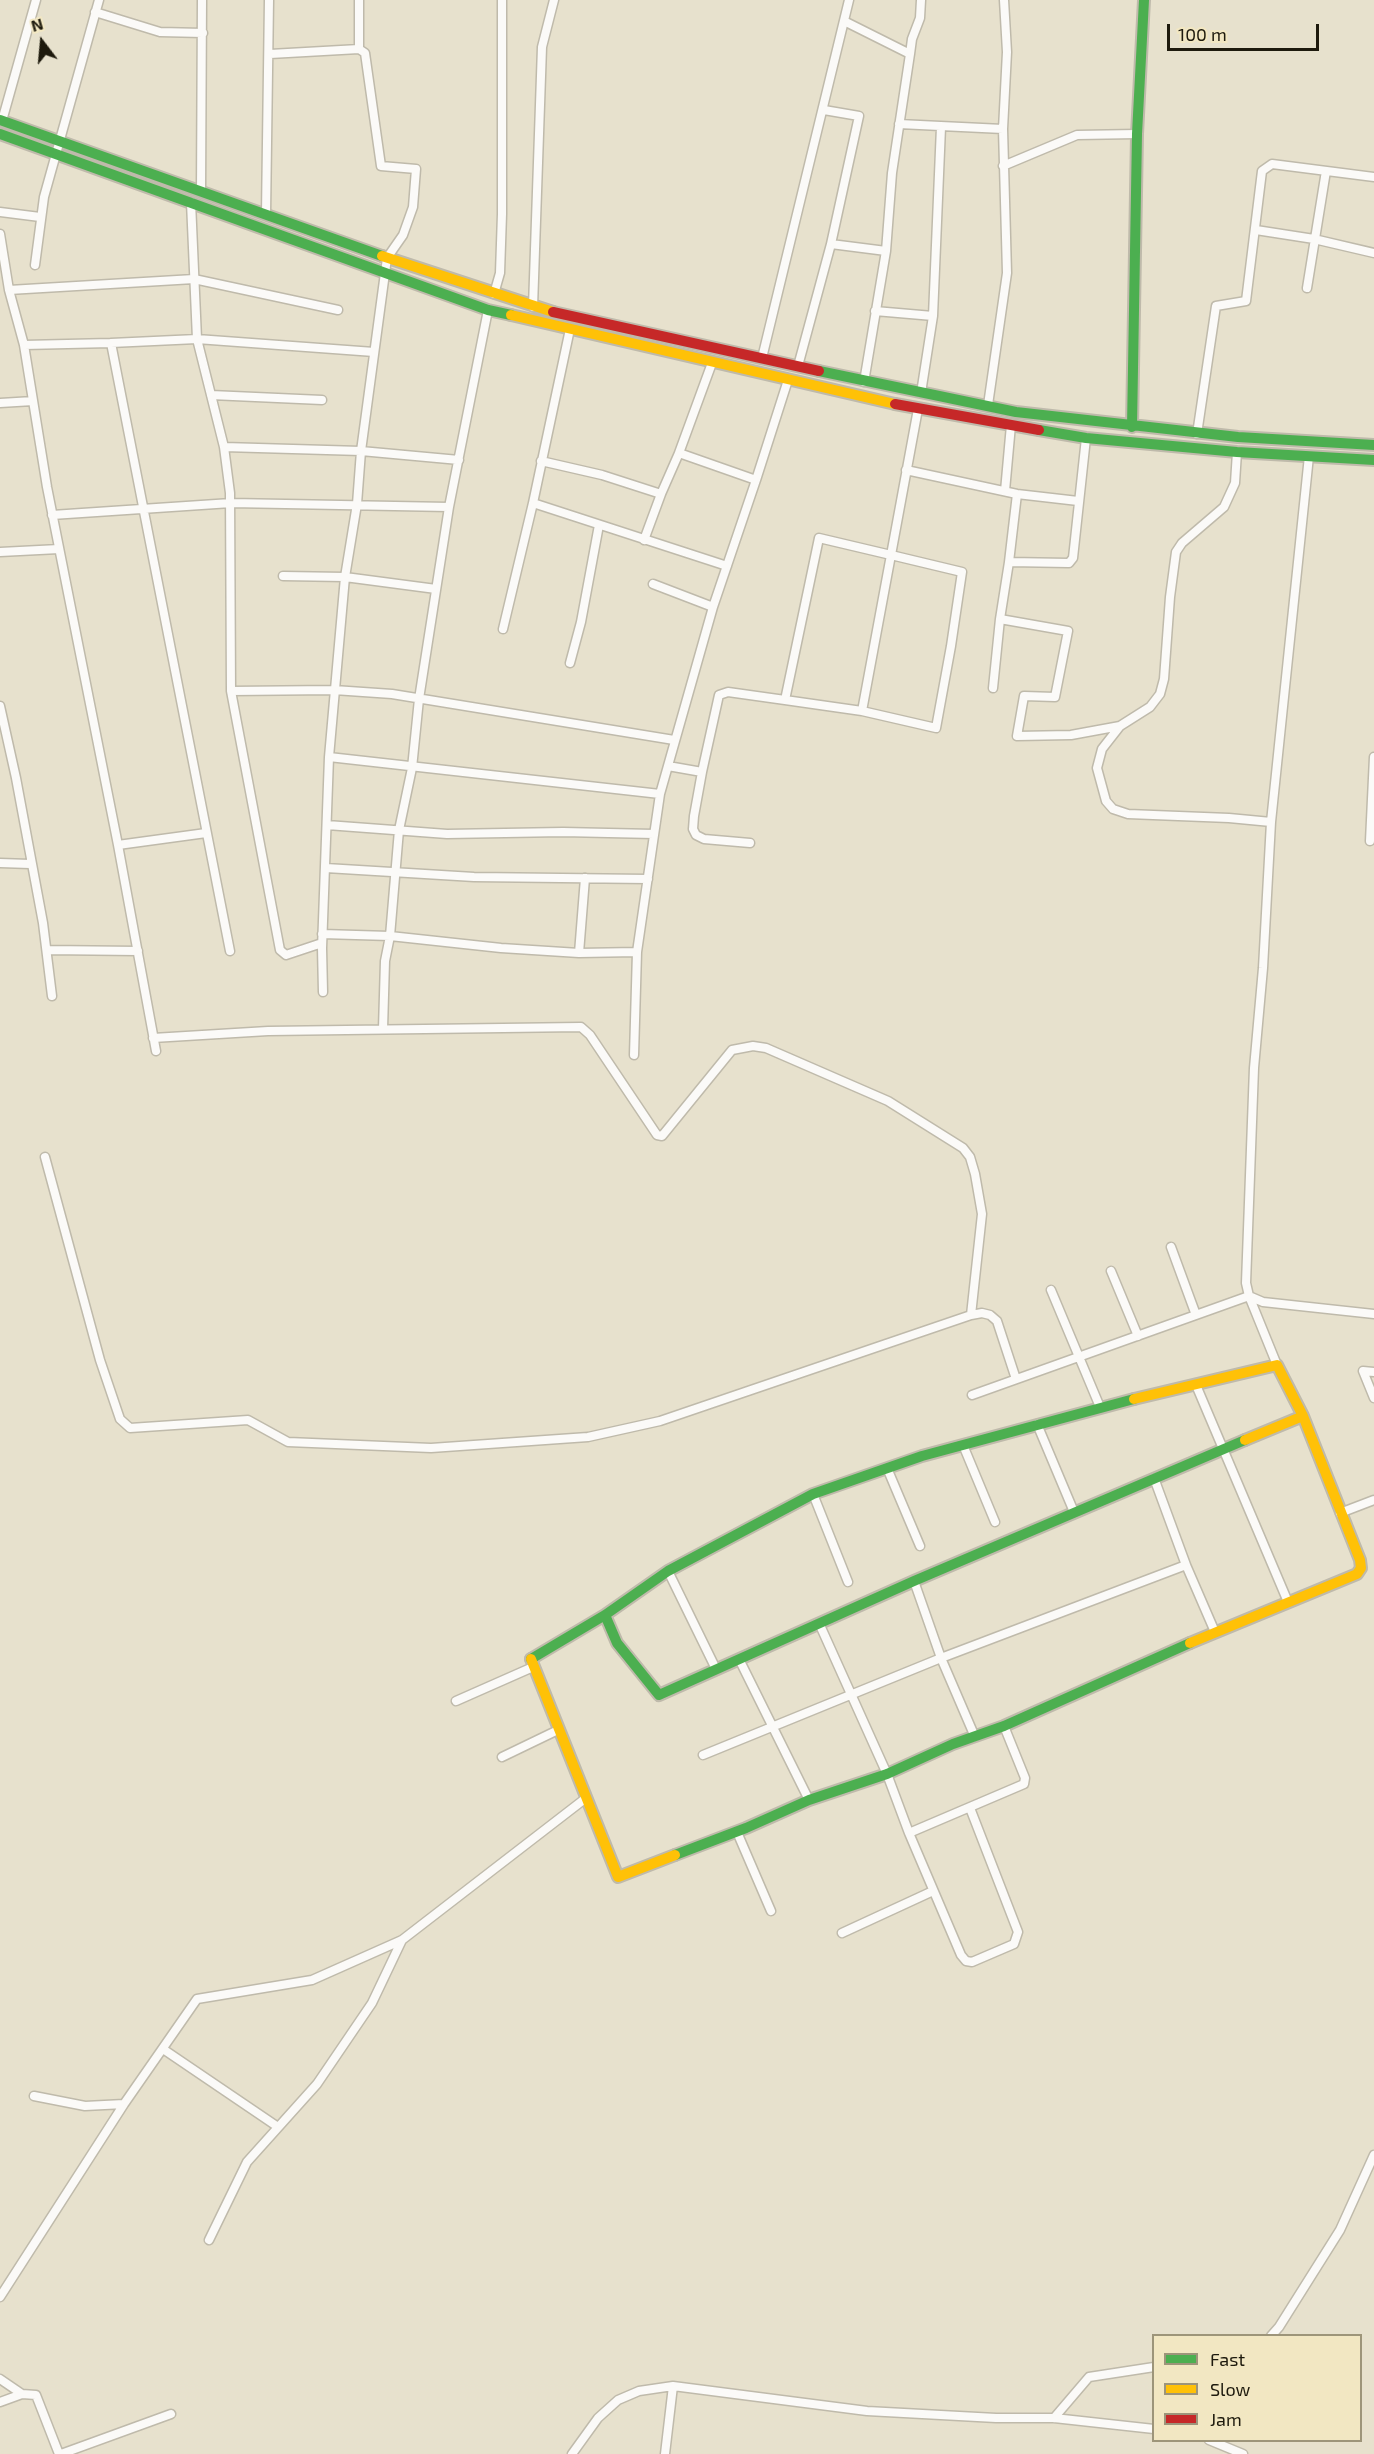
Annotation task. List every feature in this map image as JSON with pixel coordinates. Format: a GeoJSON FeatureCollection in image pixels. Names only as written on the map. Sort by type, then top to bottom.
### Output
{"type":"FeatureCollection","features":[{"type":"Feature","properties":{"kind":"street"},"geometry":{"type":"LineString","coordinates":[[36,0],[1,120],[494,294],[576,318],[864,382],[1026,414],[1197,434],[1374,446]]}},
{"type":"Feature","properties":{"kind":"street"},"geometry":{"type":"LineString","coordinates":[[35,265],[40,218],[99,0]]}},
{"type":"Feature","properties":{"kind":"street"},"geometry":{"type":"LineString","coordinates":[[201,192],[202,0]]}},
{"type":"Feature","properties":{"kind":"street"},"geometry":{"type":"LineString","coordinates":[[266,214],[269,0]]}},
{"type":"Feature","properties":{"kind":"street"},"geometry":{"type":"LineString","coordinates":[[359,0],[359,49]]}},
{"type":"Feature","properties":{"kind":"street"},"geometry":{"type":"LineString","coordinates":[[494,294],[500,273],[502,214],[502,0]]}},
{"type":"Feature","properties":{"kind":"street"},"geometry":{"type":"LineString","coordinates":[[533,307],[542,47],[554,0]]}},
{"type":"Feature","properties":{"kind":"street"},"geometry":{"type":"LineString","coordinates":[[762,358],[849,0]]}},
{"type":"Feature","properties":{"kind":"street"},"geometry":{"type":"LineString","coordinates":[[864,382],[885,251],[898,124],[912,39],[920,18],[921,0]]}},
{"type":"Feature","properties":{"kind":"street"},"geometry":{"type":"LineString","coordinates":[[987,405],[1007,273],[1003,166],[1007,52],[1004,0]]}},
{"type":"Feature","properties":{"kind":"street"},"geometry":{"type":"LineString","coordinates":[[1132,427],[1137,134],[1144,0]]}},
{"type":"Feature","properties":{"kind":"street"},"geometry":{"type":"LineString","coordinates":[[95,12],[160,32],[203,33]]}},
{"type":"Feature","properties":{"kind":"street"},"geometry":{"type":"LineString","coordinates":[[844,21],[910,54]]}},
{"type":"Feature","properties":{"kind":"street"},"geometry":{"type":"LineString","coordinates":[[270,54],[359,49],[365,53],[368,58],[381,166],[416,169],[413,207],[403,235],[387,258],[361,452],[357,504],[345,577],[329,757],[322,938],[323,992]]}},
{"type":"Feature","properties":{"kind":"street"},"geometry":{"type":"LineString","coordinates":[[798,366],[831,244],[859,116],[824,110]]}},
{"type":"Feature","properties":{"kind":"street"},"geometry":{"type":"LineString","coordinates":[[898,124],[1003,129]]}},
{"type":"Feature","properties":{"kind":"street"},"geometry":{"type":"LineString","coordinates":[[921,393],[933,316],[941,127]]}},
{"type":"Feature","properties":{"kind":"street"},"geometry":{"type":"LineString","coordinates":[[0,134],[488,310],[712,363],[918,408],[1086,438],[1237,452],[1374,460]]}},
{"type":"Feature","properties":{"kind":"street"},"geometry":{"type":"LineString","coordinates":[[1003,166],[1077,135],[1137,134]]}},
{"type":"Feature","properties":{"kind":"street"},"geometry":{"type":"LineString","coordinates":[[1197,434],[1216,306],[1246,302],[1262,171],[1272,165],[1374,177]]}},
{"type":"Feature","properties":{"kind":"street"},"geometry":{"type":"LineString","coordinates":[[1307,288],[1326,171]]}},
{"type":"Feature","properties":{"kind":"street"},"geometry":{"type":"LineString","coordinates":[[191,202],[197,339],[224,447],[231,503],[231,692],[280,950],[286,955],[322,938],[390,936],[501,948],[637,952]]}},
{"type":"Feature","properties":{"kind":"street"},"geometry":{"type":"LineString","coordinates":[[0,212],[40,218]]}},
{"type":"Feature","properties":{"kind":"street"},"geometry":{"type":"LineString","coordinates":[[1256,230],[1314,239],[1374,253]]}},
{"type":"Feature","properties":{"kind":"street"},"geometry":{"type":"LineString","coordinates":[[0,234],[9,290],[24,345],[52,515],[118,845],[156,1051]]}},
{"type":"Feature","properties":{"kind":"street"},"geometry":{"type":"LineString","coordinates":[[831,244],[885,251]]}},
{"type":"Feature","properties":{"kind":"street"},"geometry":{"type":"LineString","coordinates":[[9,290],[194,279],[338,310]]}},
{"type":"Feature","properties":{"kind":"street"},"geometry":{"type":"LineString","coordinates":[[383,1029],[384,970],[390,936],[399,830],[412,768],[419,699],[449,507],[488,310]]}},
{"type":"Feature","properties":{"kind":"street"},"geometry":{"type":"LineString","coordinates":[[875,311],[933,316]]}},
{"type":"Feature","properties":{"kind":"street"},"geometry":{"type":"LineString","coordinates":[[503,629],[533,503],[570,329]]}},
{"type":"Feature","properties":{"kind":"street"},"geometry":{"type":"LineString","coordinates":[[24,345],[197,339],[374,352]]}},
{"type":"Feature","properties":{"kind":"street"},"geometry":{"type":"LineString","coordinates":[[111,343],[230,951]]}},
{"type":"Feature","properties":{"kind":"street"},"geometry":{"type":"LineString","coordinates":[[644,540],[712,363]]}},
{"type":"Feature","properties":{"kind":"street"},"geometry":{"type":"LineString","coordinates":[[634,1055],[637,952],[660,794],[713,607],[788,380]]}},
{"type":"Feature","properties":{"kind":"street"},"geometry":{"type":"LineString","coordinates":[[211,395],[322,400]]}},
{"type":"Feature","properties":{"kind":"street"},"geometry":{"type":"LineString","coordinates":[[0,403],[33,401]]}},
{"type":"Feature","properties":{"kind":"street"},"geometry":{"type":"LineString","coordinates":[[862,711],[918,408]]}},
{"type":"Feature","properties":{"kind":"street"},"geometry":{"type":"LineString","coordinates":[[1005,491],[1011,425]]}},
{"type":"Feature","properties":{"kind":"street"},"geometry":{"type":"LineString","coordinates":[[1009,561],[1069,563],[1073,558],[1086,438]]}},
{"type":"Feature","properties":{"kind":"street"},"geometry":{"type":"LineString","coordinates":[[224,447],[361,452],[459,460]]}},
{"type":"Feature","properties":{"kind":"street"},"geometry":{"type":"LineString","coordinates":[[1237,452],[1235,483],[1224,507],[1182,543],[1176,552],[1164,679],[1160,694],[1150,707],[1120,726],[1102,749],[1097,768],[1103,795],[1113,809],[1137,815],[1229,818],[1271,822]]}},
{"type":"Feature","properties":{"kind":"street"},"geometry":{"type":"LineString","coordinates":[[679,453],[756,480]]}},
{"type":"Feature","properties":{"kind":"street"},"geometry":{"type":"LineString","coordinates":[[1277,1365],[1037,1424],[887,1468],[813,1494],[668,1571],[605,1615],[530,1660],[618,1877],[737,1832],[810,1800],[887,1774],[1004,1726],[1215,1632],[1357,1574],[1361,1568],[1360,1560],[1303,1416],[1277,1365],[1245,1283],[1254,1068],[1263,968],[1271,822],[1309,456]]}},
{"type":"Feature","properties":{"kind":"street"},"geometry":{"type":"LineString","coordinates":[[541,461],[602,475],[661,494]]}},
{"type":"Feature","properties":{"kind":"street"},"geometry":{"type":"LineString","coordinates":[[906,470],[1017,495],[1078,501]]}},
{"type":"Feature","properties":{"kind":"street"},"geometry":{"type":"LineString","coordinates":[[993,688],[1017,495]]}},
{"type":"Feature","properties":{"kind":"street"},"geometry":{"type":"LineString","coordinates":[[52,515],[231,503],[449,507]]}},
{"type":"Feature","properties":{"kind":"street"},"geometry":{"type":"LineString","coordinates":[[533,503],[727,566]]}},
{"type":"Feature","properties":{"kind":"street"},"geometry":{"type":"LineString","coordinates":[[570,663],[581,622],[599,525]]}},
{"type":"Feature","properties":{"kind":"street"},"geometry":{"type":"LineString","coordinates":[[750,843],[704,839],[696,835],[693,830],[702,772],[719,695],[728,692],[862,711],[936,728],[962,572],[819,538],[785,700]]}},
{"type":"Feature","properties":{"kind":"street"},"geometry":{"type":"LineString","coordinates":[[0,552],[59,549]]}},
{"type":"Feature","properties":{"kind":"street"},"geometry":{"type":"LineString","coordinates":[[283,576],[345,577],[436,589]]}},
{"type":"Feature","properties":{"kind":"street"},"geometry":{"type":"LineString","coordinates":[[653,584],[713,607]]}},
{"type":"Feature","properties":{"kind":"street"},"geometry":{"type":"LineString","coordinates":[[1000,620],[1068,631],[1055,697],[1024,696],[1017,736],[1071,735],[1120,726]]}},
{"type":"Feature","properties":{"kind":"street"},"geometry":{"type":"LineString","coordinates":[[231,692],[334,690],[392,694],[674,740]]}},
{"type":"Feature","properties":{"kind":"street"},"geometry":{"type":"LineString","coordinates":[[0,706],[16,778],[47,950],[52,996]]}},
{"type":"Feature","properties":{"kind":"street"},"geometry":{"type":"LineString","coordinates":[[329,757],[660,794]]}},
{"type":"Feature","properties":{"kind":"street"},"geometry":{"type":"LineString","coordinates":[[1370,841],[1374,757]]}},
{"type":"Feature","properties":{"kind":"street"},"geometry":{"type":"LineString","coordinates":[[668,766],[702,772]]}},
{"type":"Feature","properties":{"kind":"street"},"geometry":{"type":"LineString","coordinates":[[327,825],[447,834],[563,832],[654,834]]}},
{"type":"Feature","properties":{"kind":"street"},"geometry":{"type":"LineString","coordinates":[[118,845],[206,833]]}},
{"type":"Feature","properties":{"kind":"street"},"geometry":{"type":"LineString","coordinates":[[0,863],[30,864]]}},
{"type":"Feature","properties":{"kind":"street"},"geometry":{"type":"LineString","coordinates":[[326,868],[474,877],[648,879]]}},
{"type":"Feature","properties":{"kind":"street"},"geometry":{"type":"LineString","coordinates":[[579,952],[585,878]]}},
{"type":"Feature","properties":{"kind":"street"},"geometry":{"type":"LineString","coordinates":[[47,950],[138,951]]}},
{"type":"Feature","properties":{"kind":"street"},"geometry":{"type":"LineString","coordinates":[[153,1038],[268,1031],[581,1027],[590,1035],[657,1135],[662,1136],[732,1050],[742,1047],[766,1048],[888,1101],[963,1148],[970,1157],[982,1214],[971,1315]]}},
{"type":"Feature","properties":{"kind":"street"},"geometry":{"type":"LineString","coordinates":[[45,1157],[117,1412],[120,1419],[130,1428],[248,1419],[288,1442],[431,1448],[588,1437],[660,1421],[971,1315],[990,1315],[997,1321],[1016,1379]]}},
{"type":"Feature","properties":{"kind":"street"},"geometry":{"type":"LineString","coordinates":[[1171,1248],[1196,1315]]}},
{"type":"Feature","properties":{"kind":"street"},"geometry":{"type":"LineString","coordinates":[[1111,1271],[1138,1336]]}},
{"type":"Feature","properties":{"kind":"street"},"geometry":{"type":"LineString","coordinates":[[1051,1290],[1100,1407]]}},
{"type":"Feature","properties":{"kind":"street"},"geometry":{"type":"LineString","coordinates":[[972,1395],[1250,1296],[1263,1302],[1374,1314]]}},
{"type":"Feature","properties":{"kind":"street"},"geometry":{"type":"LineString","coordinates":[[1374,1372],[1363,1371],[1374,1398]]}},
{"type":"Feature","properties":{"kind":"street"},"geometry":{"type":"LineString","coordinates":[[1196,1385],[1288,1602]]}},
{"type":"Feature","properties":{"kind":"street"},"geometry":{"type":"LineString","coordinates":[[605,1615],[617,1643],[659,1695],[914,1581],[1303,1416]]}},
{"type":"Feature","properties":{"kind":"street"},"geometry":{"type":"LineString","coordinates":[[1037,1424],[1074,1512]]}},
{"type":"Feature","properties":{"kind":"street"},"geometry":{"type":"LineString","coordinates":[[963,1445],[995,1522]]}},
{"type":"Feature","properties":{"kind":"street"},"geometry":{"type":"LineString","coordinates":[[887,1468],[920,1546]]}},
{"type":"Feature","properties":{"kind":"street"},"geometry":{"type":"LineString","coordinates":[[1154,1478],[1186,1565],[1215,1632]]}},
{"type":"Feature","properties":{"kind":"street"},"geometry":{"type":"LineString","coordinates":[[813,1494],[848,1582]]}},
{"type":"Feature","properties":{"kind":"street"},"geometry":{"type":"LineString","coordinates":[[1340,1513],[1374,1500]]}},
{"type":"Feature","properties":{"kind":"street"},"geometry":{"type":"LineString","coordinates":[[704,1755],[941,1658],[1186,1565]]}},
{"type":"Feature","properties":{"kind":"street"},"geometry":{"type":"LineString","coordinates":[[668,1571],[716,1669]]}},
{"type":"Feature","properties":{"kind":"street"},"geometry":{"type":"LineString","coordinates":[[914,1581],[941,1658],[975,1737]]}},
{"type":"Feature","properties":{"kind":"street"},"geometry":{"type":"LineString","coordinates":[[819,1623],[887,1774],[909,1833],[961,1955],[966,1961],[972,1962],[1014,1944],[1018,1932],[970,1808]]}},
{"type":"Feature","properties":{"kind":"street"},"geometry":{"type":"LineString","coordinates":[[739,1659],[810,1800]]}},
{"type":"Feature","properties":{"kind":"street"},"geometry":{"type":"LineString","coordinates":[[456,1701],[533,1667]]}},
{"type":"Feature","properties":{"kind":"street"},"geometry":{"type":"LineString","coordinates":[[909,1833],[1024,1784],[1025,1778],[1004,1726]]}},
{"type":"Feature","properties":{"kind":"street"},"geometry":{"type":"LineString","coordinates":[[502,1757],[558,1730]]}},
{"type":"Feature","properties":{"kind":"street"},"geometry":{"type":"LineString","coordinates":[[0,2296],[124,2104],[197,1999],[312,1980],[402,1940],[586,1798]]}},
{"type":"Feature","properties":{"kind":"street"},"geometry":{"type":"LineString","coordinates":[[737,1832],[771,1911]]}},
{"type":"Feature","properties":{"kind":"street"},"geometry":{"type":"LineString","coordinates":[[842,1933],[933,1891]]}},
{"type":"Feature","properties":{"kind":"street"},"geometry":{"type":"LineString","coordinates":[[209,2240],[247,2162],[317,2084],[372,2003],[402,1940]]}},
{"type":"Feature","properties":{"kind":"street"},"geometry":{"type":"LineString","coordinates":[[163,2049],[278,2127]]}},
{"type":"Feature","properties":{"kind":"street"},"geometry":{"type":"LineString","coordinates":[[34,2096],[85,2106],[124,2104]]}},
{"type":"Feature","properties":{"kind":"street"},"geometry":{"type":"LineString","coordinates":[[1273,2334],[1340,2230],[1374,2155]]}},
{"type":"Feature","properties":{"kind":"street"},"geometry":{"type":"LineString","coordinates":[[1054,2418],[1089,2377],[1152,2367]]}},
{"type":"Feature","properties":{"kind":"street"},"geometry":{"type":"LineString","coordinates":[[0,2379],[22,2394]]}},
{"type":"Feature","properties":{"kind":"street"},"geometry":{"type":"LineString","coordinates":[[665,2454],[673,2386]]}},
{"type":"Feature","properties":{"kind":"street"},"geometry":{"type":"LineString","coordinates":[[572,2454],[598,2418],[618,2400],[639,2391],[673,2386],[867,2411],[996,2418],[1054,2418],[1152,2429]]}},
{"type":"Feature","properties":{"kind":"street"},"geometry":{"type":"LineString","coordinates":[[0,2402],[22,2394],[36,2395],[60,2454],[171,2414]]}},
{"type":"Feature","properties":{"kind":"street"},"geometry":{"type":"LineString","coordinates":[[1214,2442],[1243,2454]]}},
{"type":"Feature","properties":{"kind":"traffic: fast"},"geometry":{"type":"LineString","coordinates":[[1132,427],[1137,134],[1144,0]]}},
{"type":"Feature","properties":{"kind":"traffic: fast"},"geometry":{"type":"LineString","coordinates":[[0,120],[382,256]]}},
{"type":"Feature","properties":{"kind":"traffic: fast"},"geometry":{"type":"LineString","coordinates":[[0,134],[488,310],[511,315]]}},
{"type":"Feature","properties":{"kind":"traffic: fast"},"geometry":{"type":"LineString","coordinates":[[819,371],[1016,412],[1238,437],[1374,445]]}},
{"type":"Feature","properties":{"kind":"traffic: fast"},"geometry":{"type":"LineString","coordinates":[[1039,430],[1086,438],[1237,452],[1374,460]]}},
{"type":"Feature","properties":{"kind":"traffic: fast"},"geometry":{"type":"LineString","coordinates":[[531,1659],[605,1615],[668,1571],[813,1494],[922,1456],[1134,1399]]}},
{"type":"Feature","properties":{"kind":"traffic: fast"},"geometry":{"type":"LineString","coordinates":[[605,1615],[617,1643],[659,1695],[914,1581],[1245,1440]]}},
{"type":"Feature","properties":{"kind":"traffic: fast"},"geometry":{"type":"LineString","coordinates":[[675,1855],[746,1828],[809,1800],[887,1774],[953,1744],[1004,1726],[1190,1643]]}},
{"type":"Feature","properties":{"kind":"traffic: slow"},"geometry":{"type":"LineString","coordinates":[[382,256],[553,312]]}},
{"type":"Feature","properties":{"kind":"traffic: slow"},"geometry":{"type":"LineString","coordinates":[[511,315],[895,404]]}},
{"type":"Feature","properties":{"kind":"traffic: slow"},"geometry":{"type":"LineString","coordinates":[[1134,1399],[1277,1365],[1303,1416]]}},
{"type":"Feature","properties":{"kind":"traffic: slow"},"geometry":{"type":"LineString","coordinates":[[1190,1643],[1357,1574],[1361,1568],[1360,1560],[1303,1416],[1245,1440]]}},
{"type":"Feature","properties":{"kind":"traffic: slow"},"geometry":{"type":"LineString","coordinates":[[531,1659],[618,1877],[675,1855]]}},
{"type":"Feature","properties":{"kind":"traffic: jam"},"geometry":{"type":"LineString","coordinates":[[553,312],[819,371]]}},
{"type":"Feature","properties":{"kind":"traffic: jam"},"geometry":{"type":"LineString","coordinates":[[895,404],[1039,430]]}}]}
